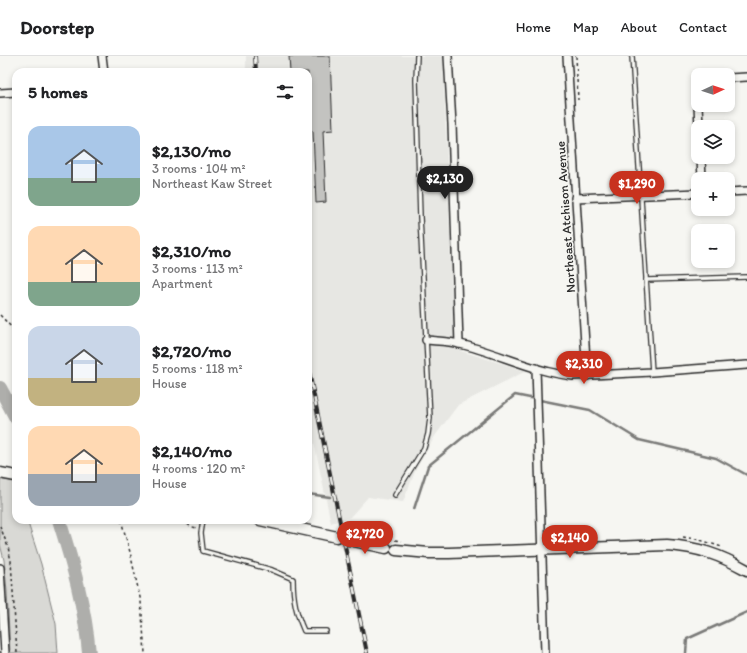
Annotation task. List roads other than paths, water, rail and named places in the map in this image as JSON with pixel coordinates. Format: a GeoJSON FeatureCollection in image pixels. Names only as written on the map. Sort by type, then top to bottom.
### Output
{"type":"FeatureCollection","features":[{"type":"Feature","properties":{"kind":"street"},"geometry":{"type":"LineString","coordinates":[[102,56],[104,68]]}},
{"type":"Feature","properties":{"kind":"street"},"geometry":{"type":"LineString","coordinates":[[448,56],[452,124],[459,344]]}},
{"type":"Feature","properties":{"kind":"street","name":"Northeast Atchison Avenue"},"geometry":{"type":"LineString","coordinates":[[567,56],[587,376]]}},
{"type":"Feature","properties":{"kind":"street"},"geometry":{"type":"LineString","coordinates":[[735,78],[747,77]]}},
{"type":"Feature","properties":{"kind":"street"},"geometry":{"type":"LineString","coordinates":[[0,93],[12,92]]}},
{"type":"Feature","properties":{"kind":"street"},"geometry":{"type":"LineString","coordinates":[[735,192],[747,191]]}},
{"type":"Feature","properties":{"kind":"street"},"geometry":{"type":"LineString","coordinates":[[575,198],[691,193]]}},
{"type":"Feature","properties":{"kind":"street"},"geometry":{"type":"LineString","coordinates":[[426,340],[459,344],[536,368],[564,375],[587,376],[747,365]]}},
{"type":"Feature","properties":{"kind":"street"},"geometry":{"type":"LineString","coordinates":[[536,368],[545,653]]}},
{"type":"Feature","properties":{"kind":"street"},"geometry":{"type":"LineString","coordinates":[[0,473],[12,475]]}},
{"type":"Feature","properties":{"kind":"street"},"geometry":{"type":"LineString","coordinates":[[283,524],[337,537]]}},
{"type":"Feature","properties":{"kind":"street"},"geometry":{"type":"LineString","coordinates":[[349,540],[389,545],[430,553],[651,545],[685,546],[716,554],[747,570]]}},
{"type":"Feature","properties":{"kind":"street"},"geometry":{"type":"LineString","coordinates":[[0,568],[5,653]]}},
{"type":"Feature","properties":{"kind":"lane"},"geometry":{"type":"LineString","coordinates":[[395,495],[424,448],[430,418],[419,209],[416,80],[417,56]]}},
{"type":"Feature","properties":{"kind":"lane"},"geometry":{"type":"LineString","coordinates":[[632,56],[652,372]]}},
{"type":"Feature","properties":{"kind":"lane"},"geometry":{"type":"LineString","coordinates":[[646,280],[747,276]]}},
{"type":"Feature","properties":{"kind":"lane"},"geometry":{"type":"LineString","coordinates":[[202,524],[201,530],[203,551],[272,570],[293,580],[293,596],[297,616],[304,631],[326,631]]}},
{"type":"Feature","properties":{"kind":"waterway"},"geometry":{"type":"LineString","coordinates":[[0,388],[12,410]]}},
{"type":"Feature","properties":{"kind":"waterway"},"geometry":{"type":"LineString","coordinates":[[414,509],[428,466],[515,395],[590,410],[639,440],[716,458],[747,475]]}},
{"type":"Feature","properties":{"kind":"waterway"},"geometry":{"type":"LineString","coordinates":[[312,495],[330,497]]}},
{"type":"Feature","properties":{"kind":"waterway"},"geometry":{"type":"LineString","coordinates":[[60,524],[78,586],[85,619],[89,653]]}},
{"type":"Feature","properties":{"kind":"waterway"},"geometry":{"type":"LineString","coordinates":[[686,653],[687,639],[747,612]]}},
{"type":"Feature","properties":{"kind":"railway"},"geometry":{"type":"LineString","coordinates":[[255,56],[256,68]]}},
{"type":"Feature","properties":{"kind":"railway"},"geometry":{"type":"LineString","coordinates":[[312,386],[367,653]]}}]}
